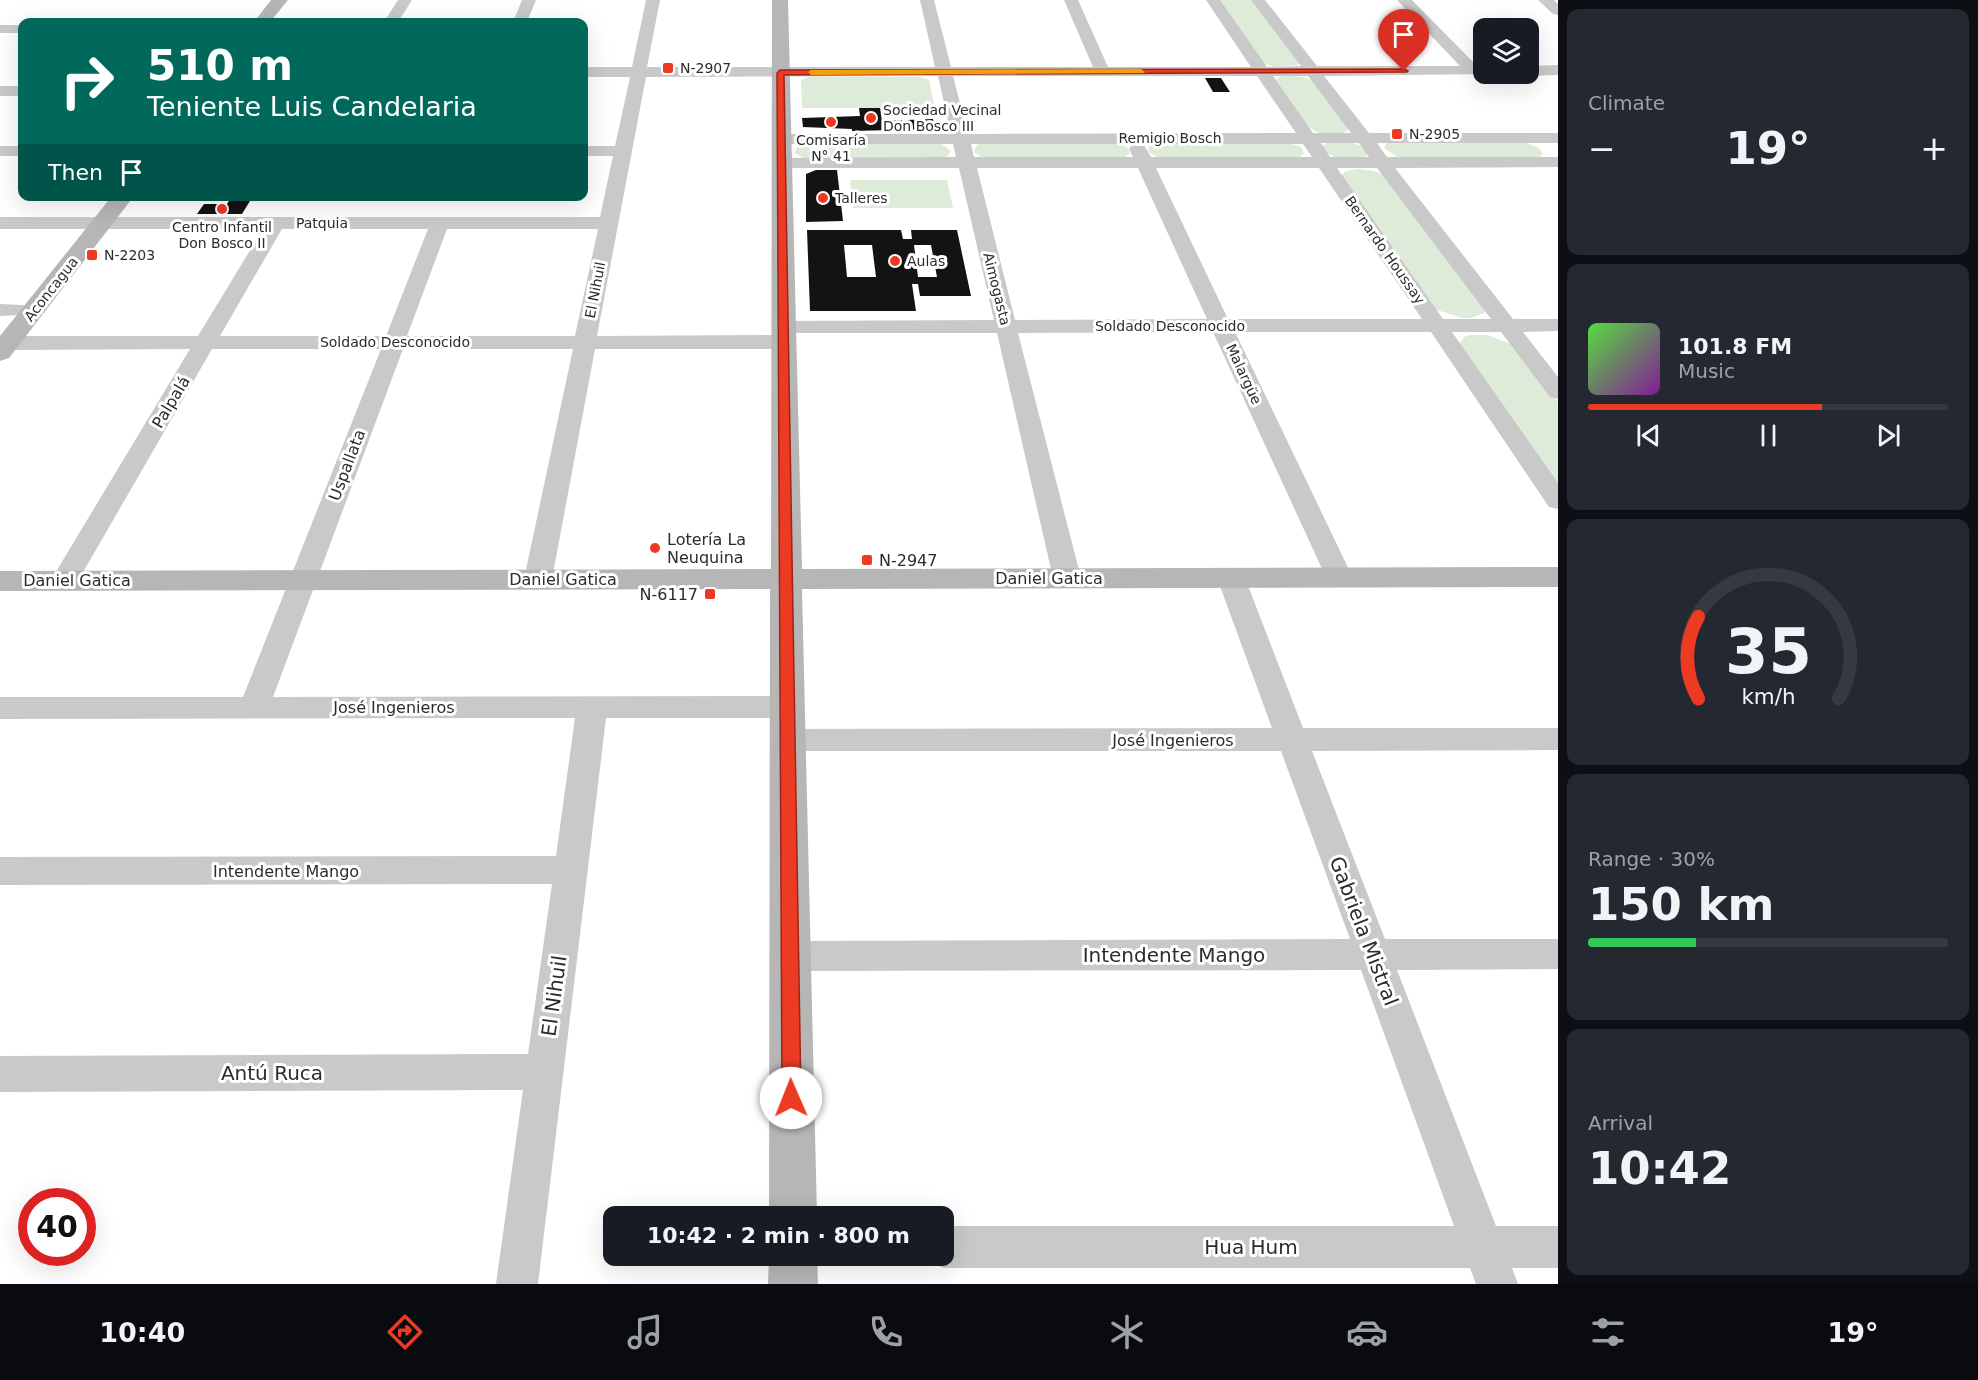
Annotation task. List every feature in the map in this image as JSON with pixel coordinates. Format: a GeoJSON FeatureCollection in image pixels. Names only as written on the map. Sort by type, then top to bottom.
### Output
{"type":"FeatureCollection","features":[{"type":"Feature","properties":{"kind":"street"},"geometry":{"type":"LineString","coordinates":[[265,18],[280,0]]}},
{"type":"Feature","properties":{"kind":"street"},"geometry":{"type":"LineString","coordinates":[[394,18],[405,0]]}},
{"type":"Feature","properties":{"kind":"street"},"geometry":{"type":"LineString","coordinates":[[522,18],[529,0]]}},
{"type":"Feature","properties":{"kind":"street","name":"El Nihuil"},"geometry":{"type":"LineString","coordinates":[[538,579],[653,0]]}},
{"type":"Feature","properties":{"kind":"street"},"geometry":{"type":"LineString","coordinates":[[780,0],[793,1206]]}},
{"type":"Feature","properties":{"kind":"street","name":"Aimogasta"},"geometry":{"type":"LineString","coordinates":[[927,0],[1067,578]]}},
{"type":"Feature","properties":{"kind":"street"},"geometry":{"type":"LineString","coordinates":[[1071,0],[1103,72]]}},
{"type":"Feature","properties":{"kind":"street","name":"Bernardo Houssay"},"geometry":{"type":"LineString","coordinates":[[1213,0],[1558,501]]}},
{"type":"Feature","properties":{"kind":"street"},"geometry":{"type":"LineString","coordinates":[[1258,0],[1558,392]]}},
{"type":"Feature","properties":{"kind":"street"},"geometry":{"type":"LineString","coordinates":[[1404,0],[1473,66]]}},
{"type":"Feature","properties":{"kind":"street"},"geometry":{"type":"LineString","coordinates":[[1545,0],[1558,11]]}},
{"type":"Feature","properties":{"kind":"street"},"geometry":{"type":"LineString","coordinates":[[0,29],[18,29]]}},
{"type":"Feature","properties":{"kind":"street"},"geometry":{"type":"LineString","coordinates":[[0,40],[18,40]]}},
{"type":"Feature","properties":{"kind":"street"},"geometry":{"type":"LineString","coordinates":[[1539,70],[1558,70]]}},
{"type":"Feature","properties":{"kind":"street"},"geometry":{"type":"LineString","coordinates":[[588,72],[1473,71]]}},
{"type":"Feature","properties":{"kind":"street"},"geometry":{"type":"LineString","coordinates":[[0,91],[18,91]]}},
{"type":"Feature","properties":{"kind":"street","name":"Malargüe"},"geometry":{"type":"LineString","coordinates":[[1134,138],[1339,578]]}},
{"type":"Feature","properties":{"kind":"street"},"geometry":{"type":"LineString","coordinates":[[1539,138],[1558,158]]}},
{"type":"Feature","properties":{"kind":"street","name":"Remigio Bosch"},"geometry":{"type":"LineString","coordinates":[[781,151],[960,139],[1558,138]]}},
{"type":"Feature","properties":{"kind":"street"},"geometry":{"type":"LineString","coordinates":[[0,151],[18,151]]}},
{"type":"Feature","properties":{"kind":"street"},"geometry":{"type":"LineString","coordinates":[[588,151],[623,151]]}},
{"type":"Feature","properties":{"kind":"street","name":"Remigio Bosch"},"geometry":{"type":"LineString","coordinates":[[781,151],[966,162],[1558,162]]}},
{"type":"Feature","properties":{"kind":"street","name":"Aconcagua"},"geometry":{"type":"LineString","coordinates":[[4,348],[120,201]]}},
{"type":"Feature","properties":{"kind":"street","name":"Patquia"},"geometry":{"type":"LineString","coordinates":[[0,223],[609,223]]}},
{"type":"Feature","properties":{"kind":"street","name":"Palpalá"},"geometry":{"type":"LineString","coordinates":[[65,580],[276,223]]}},
{"type":"Feature","properties":{"kind":"street","name":"Uspallata"},"geometry":{"type":"LineString","coordinates":[[254,707],[440,223]]}},
{"type":"Feature","properties":{"kind":"street"},"geometry":{"type":"LineString","coordinates":[[0,310],[34,310]]}},
{"type":"Feature","properties":{"kind":"street","name":"Soldado Desconocido"},"geometry":{"type":"LineString","coordinates":[[4,348],[206,343],[585,342],[1006,326],[1558,325]]}},
{"type":"Feature","properties":{"kind":"street","name":"Daniel Gatica"},"geometry":{"type":"LineString","coordinates":[[0,581],[1558,577]]}},
{"type":"Feature","properties":{"kind":"street","name":"Gabriela Mistral"},"geometry":{"type":"LineString","coordinates":[[1231,578],[1490,1265]]}},
{"type":"Feature","properties":{"kind":"street","name":"El Nihuil"},"geometry":{"type":"LineString","coordinates":[[517,1284],[592,707]]}},
{"type":"Feature","properties":{"kind":"street","name":"José Ingenieros"},"geometry":{"type":"LineString","coordinates":[[0,708],[592,707],[787,724],[1292,740],[1558,740]]}},
{"type":"Feature","properties":{"kind":"street","name":"Intendente Mango"},"geometry":{"type":"LineString","coordinates":[[0,871],[571,870]]}},
{"type":"Feature","properties":{"kind":"street","name":"Intendente Mango"},"geometry":{"type":"LineString","coordinates":[[790,956],[1558,954]]}},
{"type":"Feature","properties":{"kind":"street","name":"Antú Ruca"},"geometry":{"type":"LineString","coordinates":[[0,1074],[544,1072]]}},
{"type":"Feature","properties":{"kind":"street","name":"Hua Hum"},"geometry":{"type":"LineString","coordinates":[[954,1247],[1490,1265],[1558,1247]]}},
{"type":"Feature","properties":{"kind":"street"},"geometry":{"type":"LineString","coordinates":[[793,1266],[793,1284]]}},
{"type":"Feature","properties":{"kind":"green space"},"geometry":{"type":"Polygon","coordinates":[[[1217,0],[1253,0],[1300,63],[1274,67],[1262,63],[1217,0]]]}},
{"type":"Feature","properties":{"kind":"green space"},"geometry":{"type":"Polygon","coordinates":[[[1283,75],[1303,77],[1313,81],[1349,128],[1347,131],[1334,135],[1322,134],[1312,129],[1295,112],[1274,81],[1283,75]]]}},
{"type":"Feature","properties":{"kind":"green space"},"geometry":{"type":"Polygon","coordinates":[[[809,77],[920,77],[929,80],[936,115],[881,115],[880,108],[802,108],[801,80],[809,77]]]}},
{"type":"Feature","properties":{"kind":"green space"},"geometry":{"type":"Polygon","coordinates":[[[1524,142],[1537,147],[1543,153],[1539,158],[1399,158],[1384,148],[1387,143],[1524,142]]]}},
{"type":"Feature","properties":{"kind":"green space"},"geometry":{"type":"Polygon","coordinates":[[[940,143],[951,151],[943,159],[803,158],[795,153],[797,146],[802,144],[940,143]]]}},
{"type":"Feature","properties":{"kind":"green space"},"geometry":{"type":"Polygon","coordinates":[[[980,143],[1117,143],[1127,147],[1130,153],[1124,158],[983,158],[974,152],[980,143]]]}},
{"type":"Feature","properties":{"kind":"green space"},"geometry":{"type":"Polygon","coordinates":[[[1152,143],[1289,143],[1301,147],[1304,153],[1299,158],[1159,158],[1149,152],[1148,146],[1152,143]]]}},
{"type":"Feature","properties":{"kind":"green space"},"geometry":{"type":"Polygon","coordinates":[[[1326,143],[1355,144],[1369,154],[1358,159],[1344,160],[1325,151],[1321,147],[1326,143]]]}},
{"type":"Feature","properties":{"kind":"green space"},"geometry":{"type":"Polygon","coordinates":[[[1358,169],[1374,171],[1386,176],[1485,309],[1484,313],[1471,318],[1462,318],[1434,309],[1341,176],[1346,171],[1358,169]]]}},
{"type":"Feature","properties":{"kind":"green space"},"geometry":{"type":"Polygon","coordinates":[[[850,180],[947,180],[953,208],[853,208],[850,180]]]}},
{"type":"Feature","properties":{"kind":"green space"},"geometry":{"type":"Polygon","coordinates":[[[1488,335],[1513,345],[1558,402],[1558,488],[1459,345],[1464,337],[1488,335]]]}},
{"type":"Feature","properties":{"kind":"building"},"geometry":{"type":"Polygon","coordinates":[[[1205,78],[1221,78],[1230,92],[1213,92],[1205,78]]]}},
{"type":"Feature","properties":{"kind":"building"},"geometry":{"type":"Polygon","coordinates":[[[859,108],[880,108],[882,121],[933,119],[935,129],[852,131],[852,129],[803,127],[802,118],[860,116],[859,108]]]}},
{"type":"Feature","properties":{"kind":"building","name":"Talleres"},"geometry":{"type":"Polygon","coordinates":[[[816,170],[837,170],[843,221],[806,222],[806,174],[816,170]]]}},
{"type":"Feature","properties":{"kind":"building","name":"Centro Infantil Don Bosco II"},"geometry":{"type":"Polygon","coordinates":[[[229,201],[250,201],[242,214],[197,214],[204,204],[227,204],[229,201]]]}},
{"type":"Feature","properties":{"kind":"building","name":"Aulas"},"geometry":{"type":"Polygon","coordinates":[[[807,230],[901,230],[903,239],[912,239],[911,230],[957,230],[971,296],[920,296],[918,284],[912,284],[916,311],[810,311],[807,230]],[[844,245],[847,277],[876,277],[872,245],[844,245]],[[914,245],[918,277],[937,277],[931,245],[914,245]]]}},
{"type":"Feature","properties":{"kind":"slow traffic"},"geometry":{"type":"LineString","coordinates":[[811,72],[1141,72]]}},
{"type":"Feature","properties":{"kind":"place","name":"N-2907"},"geometry":{"type":"Point","coordinates":[668,68]}},
{"type":"Feature","properties":{"kind":"place","name":"Sociedad Vecinal Don Bosco III"},"geometry":{"type":"Point","coordinates":[871,118]}},
{"type":"Feature","properties":{"kind":"place","name":"Comisaría N° 41"},"geometry":{"type":"Point","coordinates":[831,122]}},
{"type":"Feature","properties":{"kind":"place","name":"N-2905"},"geometry":{"type":"Point","coordinates":[1397,134]}},
{"type":"Feature","properties":{"kind":"place","name":"Talleres"},"geometry":{"type":"Point","coordinates":[823,198]}},
{"type":"Feature","properties":{"kind":"place","name":"Centro Infantil Don Bosco II"},"geometry":{"type":"Point","coordinates":[222,209]}},
{"type":"Feature","properties":{"kind":"place","name":"N-2203"},"geometry":{"type":"Point","coordinates":[92,255]}},
{"type":"Feature","properties":{"kind":"place","name":"Aulas"},"geometry":{"type":"Point","coordinates":[895,261]}},
{"type":"Feature","properties":{"kind":"place","name":"Lotería La Neuquina"},"geometry":{"type":"Point","coordinates":[655,548]}},
{"type":"Feature","properties":{"kind":"place","name":"N-2947"},"geometry":{"type":"Point","coordinates":[867,560]}},
{"type":"Feature","properties":{"kind":"place","name":"N-6117"},"geometry":{"type":"Point","coordinates":[710,594]}},
{"type":"Feature","properties":{"kind":"route"},"geometry":{"type":"LineString","coordinates":[[791,1098],[780,73],[1404,71]]}}]}
